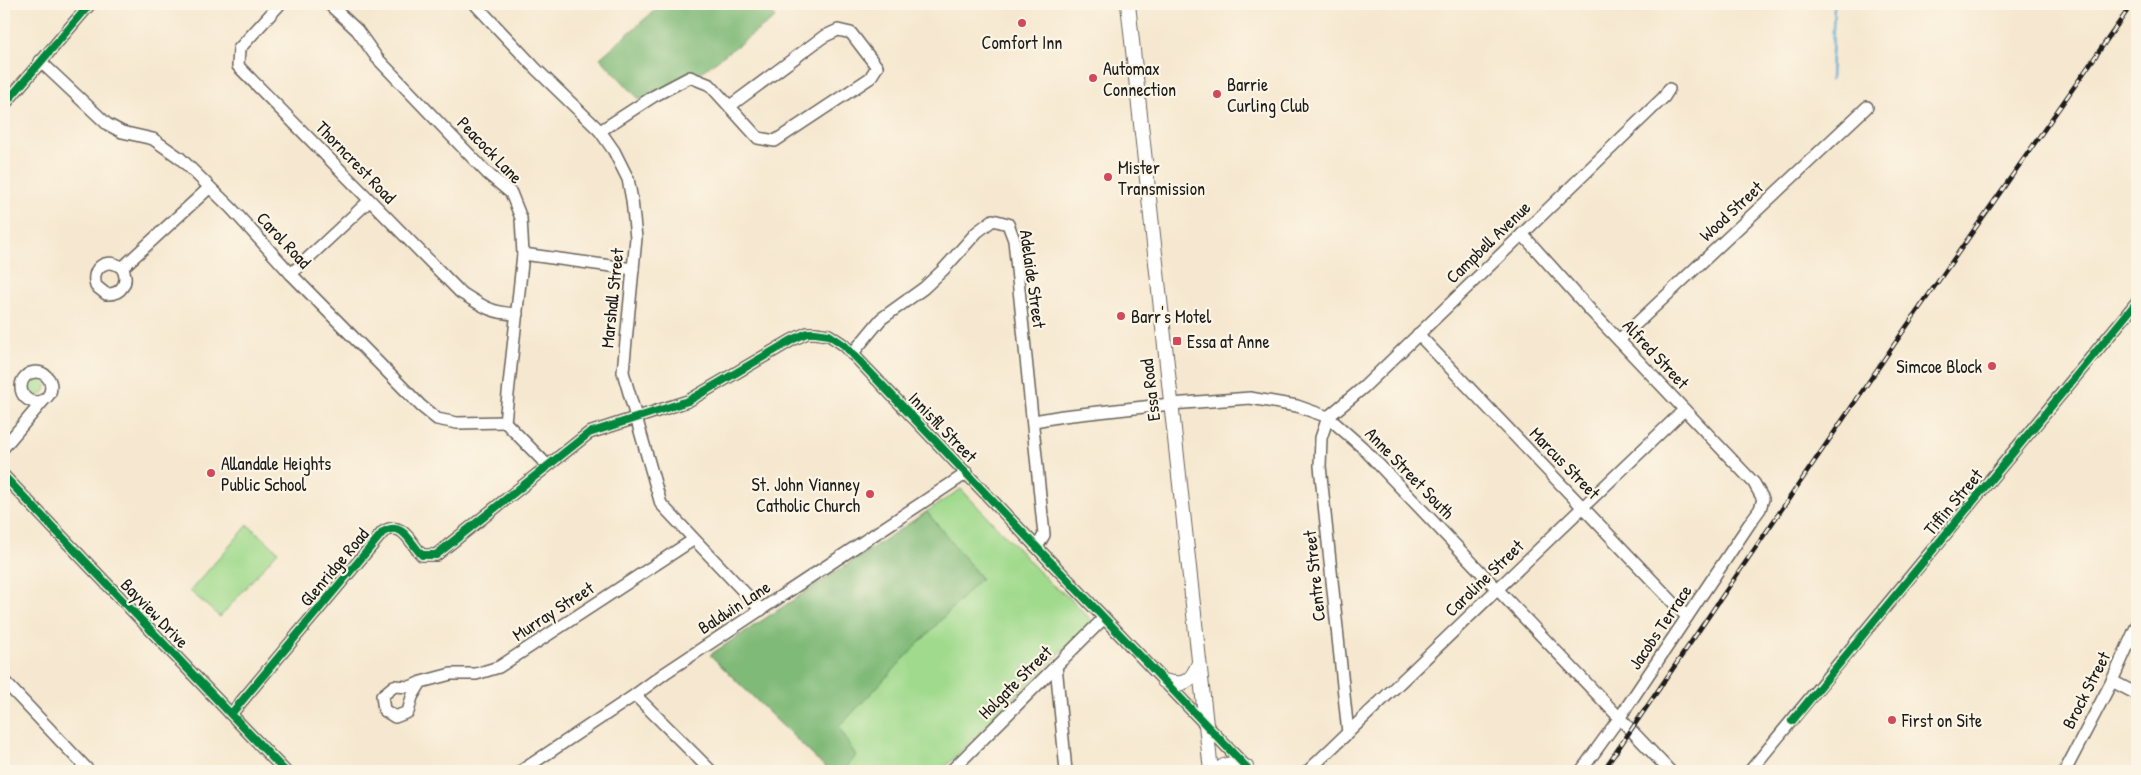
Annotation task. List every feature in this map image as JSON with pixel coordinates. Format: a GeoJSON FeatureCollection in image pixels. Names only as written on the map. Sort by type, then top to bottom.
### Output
{"type":"FeatureCollection","features":[{"type":"Feature","properties":{"kind":"main road","name":"Essa Road"},"geometry":{"type":"LineString","coordinates":[[1128,4],[1211,771]]}},
{"type":"Feature","properties":{"kind":"main road"},"geometry":{"type":"LineString","coordinates":[[1164,681],[1175,684],[1187,681],[1193,677],[1199,663]]}},
{"type":"Feature","properties":{"kind":"main road"},"geometry":{"type":"LineString","coordinates":[[1218,771],[1222,766],[1232,763],[1248,769]]}},
{"type":"Feature","properties":{"kind":"street"},"geometry":{"type":"LineString","coordinates":[[4,105],[90,4]]}},
{"type":"Feature","properties":{"kind":"street","name":"Thorncrest Road"},"geometry":{"type":"LineString","coordinates":[[280,4],[239,48],[238,66],[460,292],[487,309],[500,314],[517,314]]}},
{"type":"Feature","properties":{"kind":"street","name":"Peacock Lane"},"geometry":{"type":"LineString","coordinates":[[329,4],[357,30],[378,58],[481,166],[511,194],[521,218],[523,254],[505,422]]}},
{"type":"Feature","properties":{"kind":"street","name":"Marshall Street"},"geometry":{"type":"LineString","coordinates":[[475,4],[536,69],[600,131],[614,151],[628,179],[636,238],[623,364],[625,380],[661,504],[761,610]]}},
{"type":"Feature","properties":{"kind":"street"},"geometry":{"type":"LineString","coordinates":[[600,131],[654,96],[690,77],[710,85],[758,138],[774,141],[870,78],[876,67],[851,33],[838,30],[823,37],[730,106]]}},
{"type":"Feature","properties":{"kind":"street","name":"Carol Road"},"geometry":{"type":"LineString","coordinates":[[40,61],[107,124],[122,132],[153,139],[180,158],[232,209],[291,274],[421,406],[437,418],[457,423],[505,422]]}},
{"type":"Feature","properties":{"kind":"street","name":"Campbell Avenue"},"geometry":{"type":"LineString","coordinates":[[1328,418],[1364,387],[1664,97],[1669,89]]}},
{"type":"Feature","properties":{"kind":"street","name":"Wood Street"},"geometry":{"type":"LineString","coordinates":[[1619,340],[1867,107]]}},
{"type":"Feature","properties":{"kind":"street"},"geometry":{"type":"LineString","coordinates":[[122,268],[209,188]]}},
{"type":"Feature","properties":{"kind":"street"},"geometry":{"type":"LineString","coordinates":[[291,274],[370,201]]}},
{"type":"Feature","properties":{"kind":"street","name":"Adelaide Street"},"geometry":{"type":"LineString","coordinates":[[852,354],[881,319],[924,288],[977,232],[993,220],[1008,224],[1014,240],[1029,401],[1034,421],[1044,535],[1037,547]]}},
{"type":"Feature","properties":{"kind":"street","name":"Alfred Street"},"geometry":{"type":"LineString","coordinates":[[1522,234],[1754,484],[1762,499]]}},
{"type":"Feature","properties":{"kind":"street"},"geometry":{"type":"LineString","coordinates":[[523,254],[633,269]]}},
{"type":"Feature","properties":{"kind":"street","name":"Tiffin Street"},"geometry":{"type":"LineString","coordinates":[[1750,771],[2137,302]]}},
{"type":"Feature","properties":{"kind":"street","name":"Innisfil Street"},"geometry":{"type":"LineString","coordinates":[[547,465],[589,433],[688,401],[792,340],[815,332],[829,335],[844,345],[1248,769]]}},
{"type":"Feature","properties":{"kind":"street","name":"Marcus Street"},"geometry":{"type":"LineString","coordinates":[[1418,334],[1687,617]]}},
{"type":"Feature","properties":{"kind":"street","name":"Anne Street South"},"geometry":{"type":"LineString","coordinates":[[1034,421],[1170,404],[1250,398],[1297,406],[1328,418],[1362,447],[1670,771]]}},
{"type":"Feature","properties":{"kind":"street"},"geometry":{"type":"LineString","coordinates":[[4,447],[43,400]]}},
{"type":"Feature","properties":{"kind":"street","name":"Caroline Street"},"geometry":{"type":"LineString","coordinates":[[1308,771],[1684,410]]}},
{"type":"Feature","properties":{"kind":"street","name":"Centre Street"},"geometry":{"type":"LineString","coordinates":[[1328,418],[1321,438],[1320,466],[1348,732]]}},
{"type":"Feature","properties":{"kind":"street"},"geometry":{"type":"LineString","coordinates":[[505,422],[547,465]]}},
{"type":"Feature","properties":{"kind":"street","name":"Glenridge Road"},"geometry":{"type":"LineString","coordinates":[[231,714],[383,532],[389,528],[398,528],[406,534],[422,555],[436,555],[547,465]]}},
{"type":"Feature","properties":{"kind":"street","name":"Baldwin Lane"},"geometry":{"type":"LineString","coordinates":[[521,771],[538,767],[665,673],[967,473]]}},
{"type":"Feature","properties":{"kind":"street","name":"Bayview Drive"},"geometry":{"type":"LineString","coordinates":[[4,476],[231,714],[280,770]]}},
{"type":"Feature","properties":{"kind":"street","name":"Jacobs Terrace"},"geometry":{"type":"LineString","coordinates":[[1581,771],[1620,717],[1760,508],[1762,499]]}},
{"type":"Feature","properties":{"kind":"street","name":"Murray Street"},"geometry":{"type":"LineString","coordinates":[[421,682],[451,674],[476,674],[500,667],[693,540]]}},
{"type":"Feature","properties":{"kind":"street","name":"Holgate Street"},"geometry":{"type":"LineString","coordinates":[[951,771],[1104,618]]}},
{"type":"Feature","properties":{"kind":"street","name":"Brock Street"},"geometry":{"type":"LineString","coordinates":[[2065,771],[2112,681],[2137,625]]}},
{"type":"Feature","properties":{"kind":"street"},"geometry":{"type":"LineString","coordinates":[[1056,665],[1066,771]]}},
{"type":"Feature","properties":{"kind":"street"},"geometry":{"type":"LineString","coordinates":[[4,681],[89,771]]}},
{"type":"Feature","properties":{"kind":"street"},"geometry":{"type":"LineString","coordinates":[[2112,681],[2137,694]]}},
{"type":"Feature","properties":{"kind":"street"},"geometry":{"type":"LineString","coordinates":[[635,695],[711,771]]}},
{"type":"Feature","properties":{"kind":"green space"},"geometry":{"type":"Polygon","coordinates":[[[662,4],[768,4],[775,18],[693,78],[640,100],[600,58],[662,4]]]}},
{"type":"Feature","properties":{"kind":"green space"},"geometry":{"type":"Polygon","coordinates":[[[36,376],[43,379],[46,386],[43,393],[36,396],[29,393],[26,386],[29,379],[36,376]]]}},
{"type":"Feature","properties":{"kind":"green space"},"geometry":{"type":"Polygon","coordinates":[[[961,489],[1051,584],[1071,599],[1092,621],[941,771],[829,771],[710,655],[961,489]]]}},
{"type":"Feature","properties":{"kind":"green space"},"geometry":{"type":"Polygon","coordinates":[[[927,512],[981,578],[839,727],[856,756],[843,771],[829,771],[710,655],[927,512]]]}},
{"type":"Feature","properties":{"kind":"green space"},"geometry":{"type":"Polygon","coordinates":[[[248,525],[278,551],[220,617],[190,591],[248,525]]]}},
{"type":"Feature","properties":{"kind":"waterway"},"geometry":{"type":"LineString","coordinates":[[1831,80],[1834,4]]}},
{"type":"Feature","properties":{"kind":"railway"},"geometry":{"type":"LineString","coordinates":[[1603,771],[1902,333],[2132,4]]}},
{"type":"Feature","properties":{"kind":"cycle path"},"geometry":{"type":"LineString","coordinates":[[4,105],[90,4]]}},
{"type":"Feature","properties":{"kind":"cycle path"},"geometry":{"type":"LineString","coordinates":[[1792,721],[2137,302]]}},
{"type":"Feature","properties":{"kind":"cycle path"},"geometry":{"type":"LineString","coordinates":[[231,714],[383,532],[390,529],[401,531],[406,534],[422,555],[436,555],[589,433],[688,401],[792,340],[807,333],[815,333],[829,335],[844,345],[1250,771]]}},
{"type":"Feature","properties":{"kind":"cycle path"},"geometry":{"type":"LineString","coordinates":[[4,476],[285,771]]}},
{"type":"Feature","properties":{"kind":"place","name":"Comfort Inn"},"geometry":{"type":"Point","coordinates":[1022,23]}},
{"type":"Feature","properties":{"kind":"place","name":"Automax Connection"},"geometry":{"type":"Point","coordinates":[1093,78]}},
{"type":"Feature","properties":{"kind":"place","name":"Barrie Curling Club"},"geometry":{"type":"Point","coordinates":[1217,94]}},
{"type":"Feature","properties":{"kind":"place","name":"Mister Transmission"},"geometry":{"type":"Point","coordinates":[1108,177]}},
{"type":"Feature","properties":{"kind":"place","name":"Barr's Motel"},"geometry":{"type":"Point","coordinates":[1121,316]}},
{"type":"Feature","properties":{"kind":"place","name":"Essa at Anne"},"geometry":{"type":"Point","coordinates":[1177,341]}},
{"type":"Feature","properties":{"kind":"place","name":"Simcoe Block"},"geometry":{"type":"Point","coordinates":[1992,366]}},
{"type":"Feature","properties":{"kind":"place","name":"Allandale Heights Public School"},"geometry":{"type":"Point","coordinates":[211,473]}},
{"type":"Feature","properties":{"kind":"place","name":"St. John Vianney Catholic Church"},"geometry":{"type":"Point","coordinates":[870,494]}},
{"type":"Feature","properties":{"kind":"place","name":"First on Site"},"geometry":{"type":"Point","coordinates":[1892,720]}}]}
